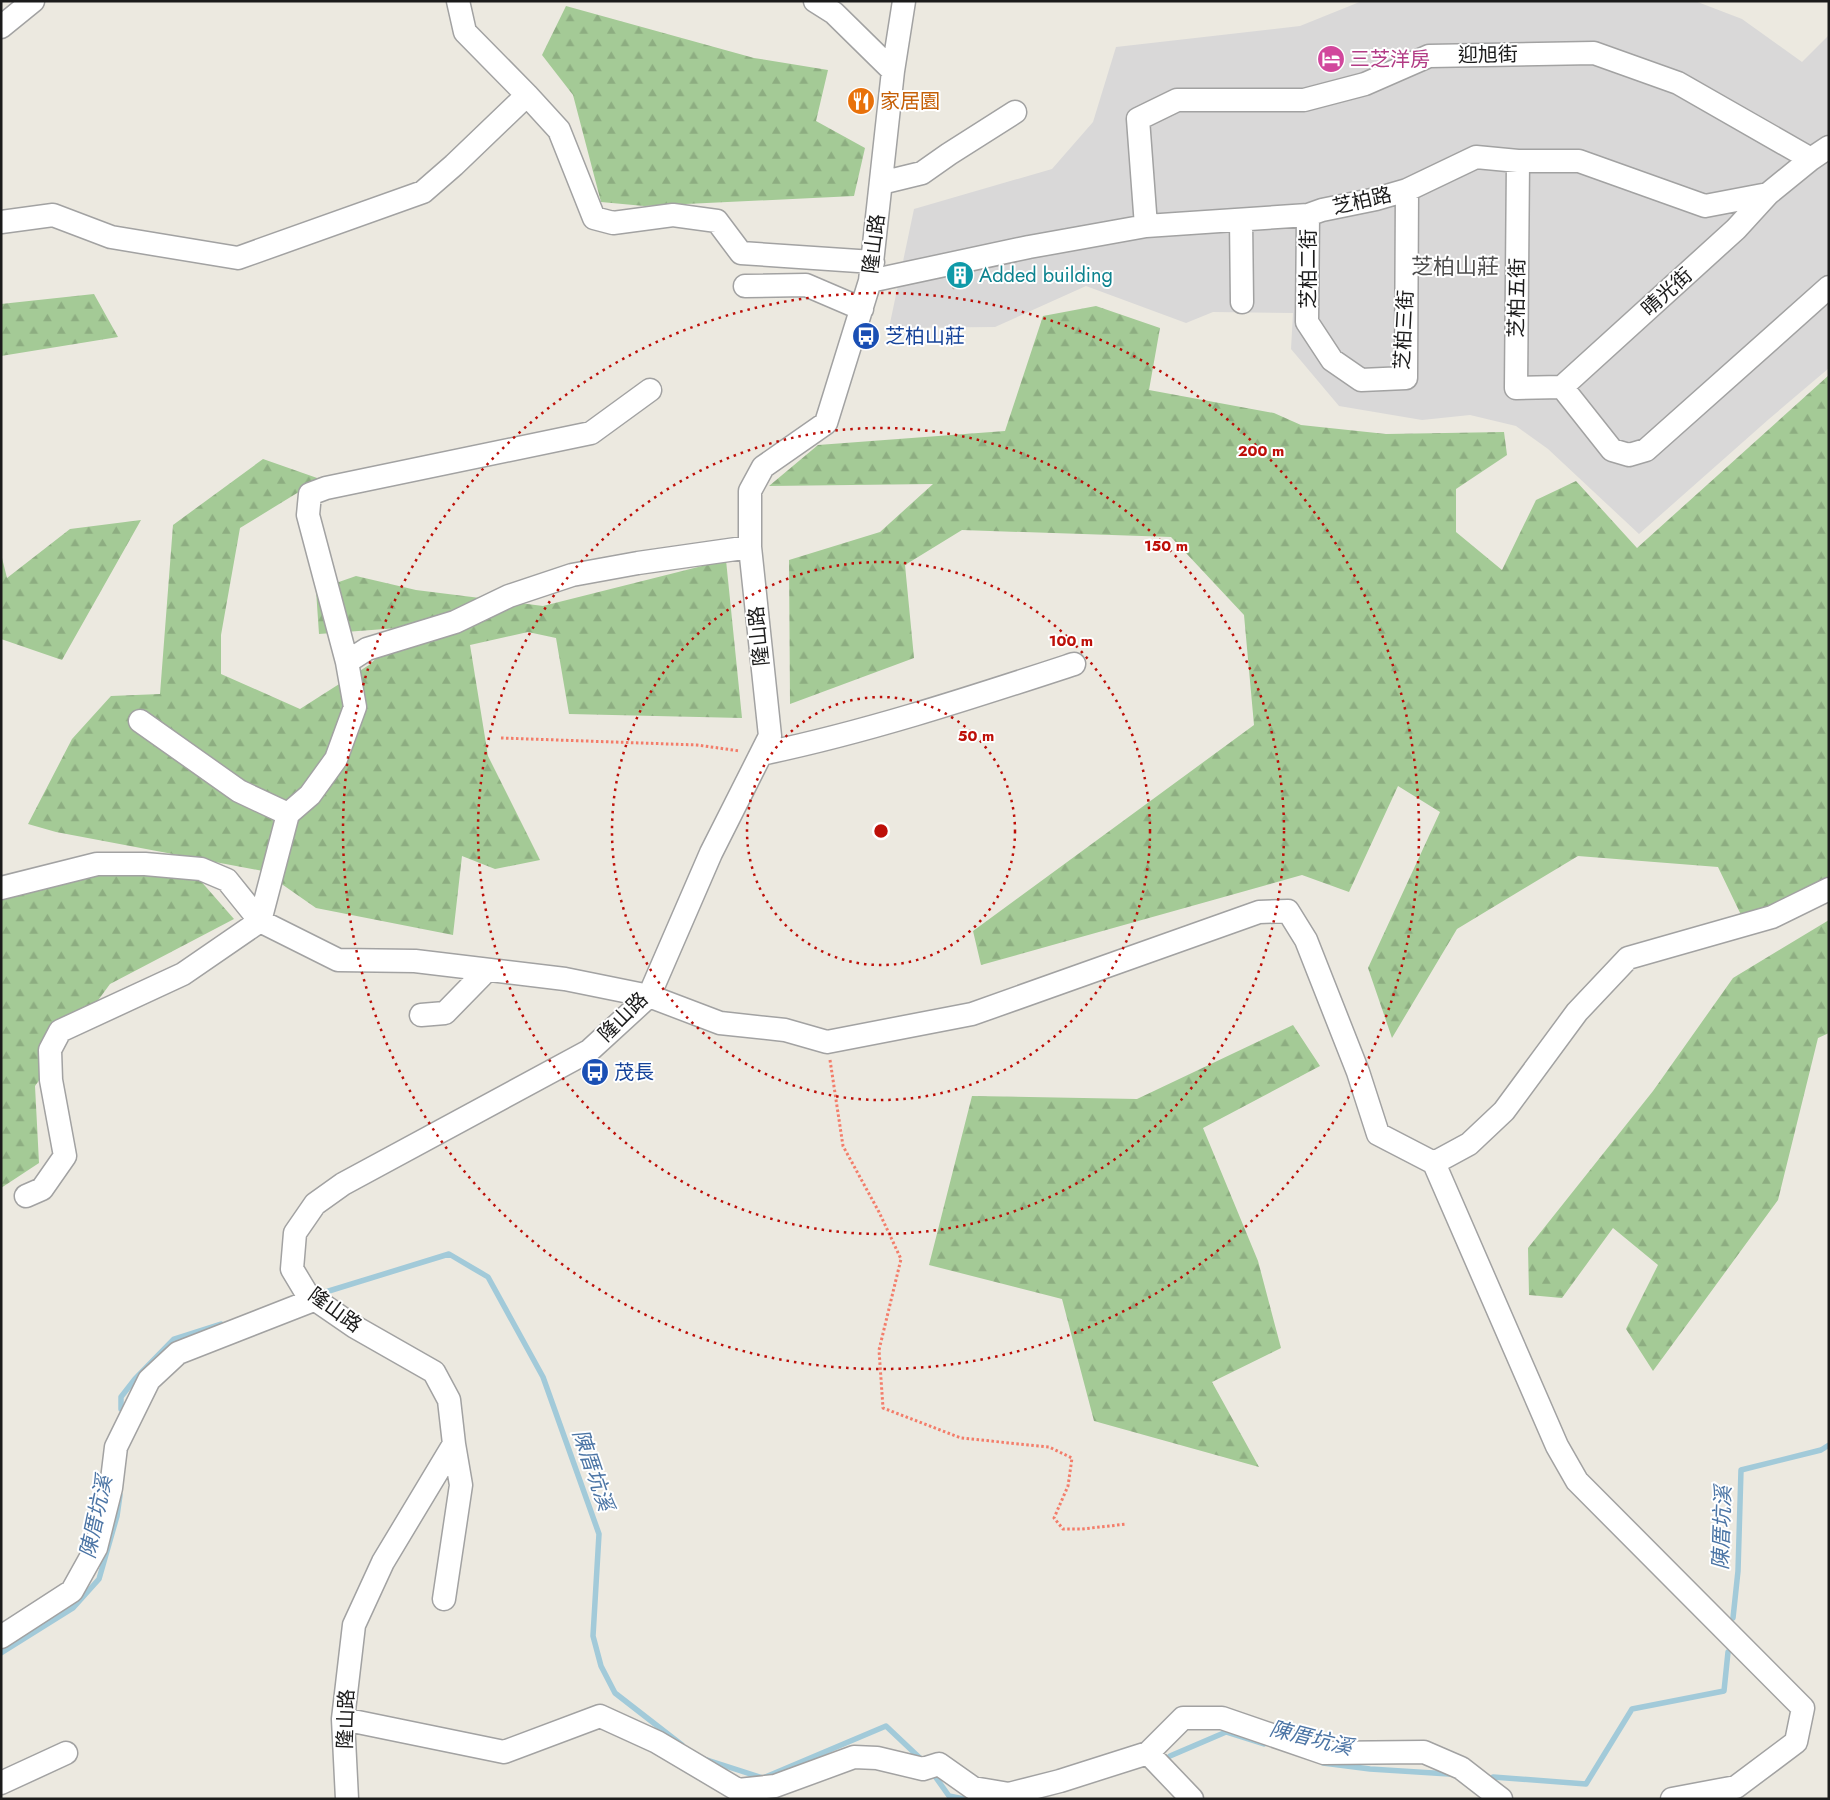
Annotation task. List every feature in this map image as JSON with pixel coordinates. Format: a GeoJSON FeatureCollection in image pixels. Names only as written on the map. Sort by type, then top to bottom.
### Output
{"type":"FeatureCollection","features":[{"type":"Feature","properties":{"kind":"street"},"geometry":{"type":"LineString","coordinates":[[1,27],[33,1]]}},
{"type":"Feature","properties":{"kind":"street"},"geometry":{"type":"LineString","coordinates":[[1,222],[53,214],[111,237],[238,258],[423,192],[454,165],[527,94],[465,32],[458,1]]}},
{"type":"Feature","properties":{"kind":"street"},"geometry":{"type":"LineString","coordinates":[[815,1],[834,13],[893,71]]}},
{"type":"Feature","properties":{"kind":"street","name":"隆山路"},"geometry":{"type":"LineString","coordinates":[[347,1799],[342,1719],[354,1625],[383,1562],[454,1444],[449,1400],[434,1372],[355,1327],[312,1297],[292,1269],[295,1233],[315,1204],[343,1184],[589,1051],[648,996],[711,853],[770,736],[750,547],[750,491],[763,467],[826,423],[862,309],[872,272],[893,71],[904,1]]}},
{"type":"Feature","properties":{"kind":"street","name":"迎旭街"},"geometry":{"type":"LineString","coordinates":[[1146,226],[1138,119],[1176,100],[1304,100],[1365,84],[1428,56],[1594,54],[1678,83],[1820,153]]}},
{"type":"Feature","properties":{"kind":"street","name":"芝柏路"},"geometry":{"type":"LineString","coordinates":[[527,94],[559,130],[594,218],[613,223],[673,215],[717,221],[741,253],[872,272],[1020,249],[1146,226],[1308,215],[1407,190],[1476,157],[1518,161],[1579,161],[1705,206],[1768,194],[1820,153]]}},
{"type":"Feature","properties":{"kind":"street"},"geometry":{"type":"LineString","coordinates":[[880,183],[922,172],[1015,112]]}},
{"type":"Feature","properties":{"kind":"street","name":"芝柏五街"},"geometry":{"type":"LineString","coordinates":[[1518,161],[1516,388],[1562,387]]}},
{"type":"Feature","properties":{"kind":"street","name":"芝柏三街"},"geometry":{"type":"LineString","coordinates":[[1307,322],[1332,360],[1361,380],[1406,378],[1407,190]]}},
{"type":"Feature","properties":{"kind":"street","name":"晴光街"},"geometry":{"type":"LineString","coordinates":[[1562,387],[1736,229],[1768,194]]}},
{"type":"Feature","properties":{"kind":"street","name":"芝柏二街"},"geometry":{"type":"LineString","coordinates":[[1307,322],[1308,215]]}},
{"type":"Feature","properties":{"kind":"street"},"geometry":{"type":"LineString","coordinates":[[1241,220],[1242,302]]}},
{"type":"Feature","properties":{"kind":"street"},"geometry":{"type":"LineString","coordinates":[[745,286],[806,285],[862,309]]}},
{"type":"Feature","properties":{"kind":"street"},"geometry":{"type":"LineString","coordinates":[[1562,387],[1612,450],[1629,455],[1646,450],[1829,287]]}},
{"type":"Feature","properties":{"kind":"street"},"geometry":{"type":"LineString","coordinates":[[26,1196],[42,1189],[66,1156],[52,1080],[50,1050],[60,1031],[184,974],[260,921],[288,814],[310,795],[336,759],[354,707],[347,662],[308,515],[310,494],[326,488],[591,433],[650,390]]}},
{"type":"Feature","properties":{"kind":"street"},"geometry":{"type":"LineString","coordinates":[[347,662],[367,649],[455,622],[509,596],[572,575],[638,563],[750,547]]}},
{"type":"Feature","properties":{"kind":"street"},"geometry":{"type":"LineString","coordinates":[[761,754],[814,743],[926,712],[1074,664]]}},
{"type":"Feature","properties":{"kind":"street"},"geometry":{"type":"LineString","coordinates":[[140,721],[239,791],[288,814]]}},
{"type":"Feature","properties":{"kind":"street"},"geometry":{"type":"LineString","coordinates":[[1,888],[97,864],[145,864],[201,869],[227,880],[260,921],[338,960],[415,961],[566,980],[648,996],[720,1023],[785,1030],[827,1042],[972,1014],[1259,912],[1288,911],[1306,940],[1358,1072],[1378,1134],[1434,1163],[1557,1446],[1577,1481],[1803,1708],[1796,1742],[1736,1787],[1672,1799]]}},
{"type":"Feature","properties":{"kind":"street"},"geometry":{"type":"LineString","coordinates":[[1434,1163],[1468,1144],[1504,1111],[1577,1012],[1628,958],[1772,917],[1829,889]]}},
{"type":"Feature","properties":{"kind":"street"},"geometry":{"type":"LineString","coordinates":[[421,1015],[446,1013],[487,970]]}},
{"type":"Feature","properties":{"kind":"street"},"geometry":{"type":"LineString","coordinates":[[1,1637],[72,1591],[96,1548],[111,1488],[116,1447],[149,1380],[178,1353],[312,1297]]}},
{"type":"Feature","properties":{"kind":"street"},"geometry":{"type":"LineString","coordinates":[[444,1599],[461,1485],[454,1444]]}},
{"type":"Feature","properties":{"kind":"street"},"geometry":{"type":"LineString","coordinates":[[342,1719],[504,1752],[600,1716],[656,1742],[738,1790],[775,1786],[854,1757],[877,1758],[931,1766],[973,1788],[1009,1794],[1060,1781],[1148,1753],[1183,1718],[1222,1718],[1324,1753],[1424,1752],[1461,1768],[1501,1799]]}},
{"type":"Feature","properties":{"kind":"street"},"geometry":{"type":"LineString","coordinates":[[1,1783],[66,1753]]}},
{"type":"Feature","properties":{"kind":"street"},"geometry":{"type":"LineString","coordinates":[[1148,1753],[1192,1799]]}},
{"type":"Feature","properties":{"kind":"path"},"geometry":{"type":"LineString","coordinates":[[501,738],[697,745],[761,754]]}},
{"type":"Feature","properties":{"kind":"path"},"geometry":{"type":"LineString","coordinates":[[827,1042],[843,1146],[879,1212],[901,1259],[879,1350],[884,1408],[961,1438],[1049,1446],[1072,1458],[1068,1486],[1054,1518],[1063,1529],[1127,1524]]}},
{"type":"Feature","properties":{"kind":"shaded area"},"geometry":{"type":"Polygon","coordinates":[[[1362,1],[1695,1],[1742,19],[1802,62],[1829,35],[1829,368],[1639,534],[1548,449],[1516,426],[1470,415],[1422,420],[1339,406],[1291,349],[1293,313],[1213,312],[1186,323],[1086,286],[995,327],[889,328],[914,209],[1052,169],[1093,122],[1116,47],[1300,26],[1362,1]]]}},
{"type":"Feature","properties":{"kind":"green space"},"geometry":{"type":"Polygon","coordinates":[[[566,6],[754,58],[828,70],[816,121],[865,148],[854,196],[644,206],[601,202],[573,95],[542,55],[566,6]]]}},
{"type":"Feature","properties":{"kind":"green space"},"geometry":{"type":"Polygon","coordinates":[[[94,294],[118,337],[1,356],[1,304],[94,294]]]}},
{"type":"Feature","properties":{"kind":"green space"},"geometry":{"type":"Polygon","coordinates":[[[1096,306],[1160,328],[1149,390],[1274,413],[1301,425],[1386,434],[1504,432],[1507,455],[1456,489],[1456,532],[1502,570],[1536,500],[1576,481],[1637,548],[1829,375],[1829,878],[1743,919],[1718,867],[1578,856],[1457,929],[1392,1038],[1368,968],[1440,812],[1398,786],[1349,892],[1302,875],[981,965],[973,931],[1254,725],[1244,615],[1171,537],[962,530],[905,565],[914,658],[790,704],[789,560],[880,532],[933,484],[769,486],[818,445],[1005,431],[1043,316],[1096,306]]]}},
{"type":"Feature","properties":{"kind":"green space"},"geometry":{"type":"Polygon","coordinates":[[[263,459],[320,479],[240,528],[221,635],[221,674],[300,709],[369,665],[411,627],[319,634],[316,590],[356,576],[416,590],[543,606],[726,560],[742,718],[569,714],[556,638],[528,632],[470,645],[488,756],[540,860],[495,869],[462,856],[453,935],[316,908],[263,871],[56,832],[28,824],[72,739],[111,696],[160,694],[173,525],[263,459]]]}},
{"type":"Feature","properties":{"kind":"green space"},"geometry":{"type":"Polygon","coordinates":[[[141,520],[62,660],[1,639],[1,554],[7,578],[70,529],[141,520]]]}},
{"type":"Feature","properties":{"kind":"green space"},"geometry":{"type":"Polygon","coordinates":[[[192,871],[234,919],[110,984],[35,1086],[39,1163],[1,1188],[1,890],[33,875],[192,871]]]}},
{"type":"Feature","properties":{"kind":"green space"},"geometry":{"type":"Polygon","coordinates":[[[1829,920],[1829,1033],[1818,1038],[1778,1200],[1653,1371],[1626,1329],[1658,1265],[1613,1228],[1562,1298],[1529,1295],[1528,1248],[1653,1091],[1733,978],[1829,920]]]}},
{"type":"Feature","properties":{"kind":"green space"},"geometry":{"type":"Polygon","coordinates":[[[1293,1025],[1320,1066],[1203,1128],[1258,1261],[1281,1348],[1212,1382],[1259,1467],[1094,1421],[1062,1299],[929,1265],[972,1096],[1137,1099],[1293,1025]]]}},
{"type":"Feature","properties":{"kind":"building"},"geometry":{"type":"Polygon","coordinates":[[[968,273],[970,285],[953,289],[952,277],[968,273]]]}},
{"type":"Feature","properties":{"kind":"waterway","name":"陳厝坑溪"},"geometry":{"type":"LineString","coordinates":[[319,1294],[449,1254],[488,1277],[543,1377],[599,1534],[593,1636],[601,1666],[615,1693],[682,1745]]}},
{"type":"Feature","properties":{"kind":"waterway","name":"陳厝坑溪"},"geometry":{"type":"LineString","coordinates":[[121,1409],[121,1397],[135,1379],[174,1339],[221,1324]]}},
{"type":"Feature","properties":{"kind":"waterway","name":"陳厝坑溪"},"geometry":{"type":"LineString","coordinates":[[1733,1618],[1738,1571],[1741,1470],[1821,1450],[1829,1445]]}},
{"type":"Feature","properties":{"kind":"waterway","name":"陳厝坑溪"},"geometry":{"type":"LineString","coordinates":[[1,1653],[73,1608],[99,1579],[117,1516],[120,1495]]}},
{"type":"Feature","properties":{"kind":"waterway","name":"陳厝坑溪"},"geometry":{"type":"LineString","coordinates":[[1493,1777],[1586,1784],[1632,1709],[1724,1691],[1728,1652]]}},
{"type":"Feature","properties":{"kind":"waterway","name":"陳厝坑溪"},"geometry":{"type":"LineString","coordinates":[[704,1759],[763,1778],[886,1726],[923,1761]]}},
{"type":"Feature","properties":{"kind":"waterway","name":"陳厝坑溪"},"geometry":{"type":"LineString","coordinates":[[1170,1756],[1226,1732],[1264,1744]]}},
{"type":"Feature","properties":{"kind":"waterway","name":"陳厝坑溪"},"geometry":{"type":"LineString","coordinates":[[1323,1763],[1370,1769],[1449,1774]]}},
{"type":"Feature","properties":{"kind":"waterway","name":"陳厝坑溪"},"geometry":{"type":"LineString","coordinates":[[932,1772],[949,1796],[964,1799]]}},
{"type":"Feature","properties":{"kind":"place","name":"三芝洋房"},"geometry":{"type":"Point","coordinates":[1331,59]}},
{"type":"Feature","properties":{"kind":"place","name":"家居園"},"geometry":{"type":"Point","coordinates":[861,101]}},
{"type":"Feature","properties":{"kind":"place","name":"Added building"},"geometry":{"type":"Point","coordinates":[960,275]}},
{"type":"Feature","properties":{"kind":"place","name":"芝柏山莊"},"geometry":{"type":"Point","coordinates":[866,336]}},
{"type":"Feature","properties":{"kind":"place","name":"茂長"},"geometry":{"type":"Point","coordinates":[595,1072]}},
{"type":"Feature","properties":{"kind":"district","name":"芝柏山莊"},"geometry":{"type":"Point","coordinates":[1455,266]}}]}
